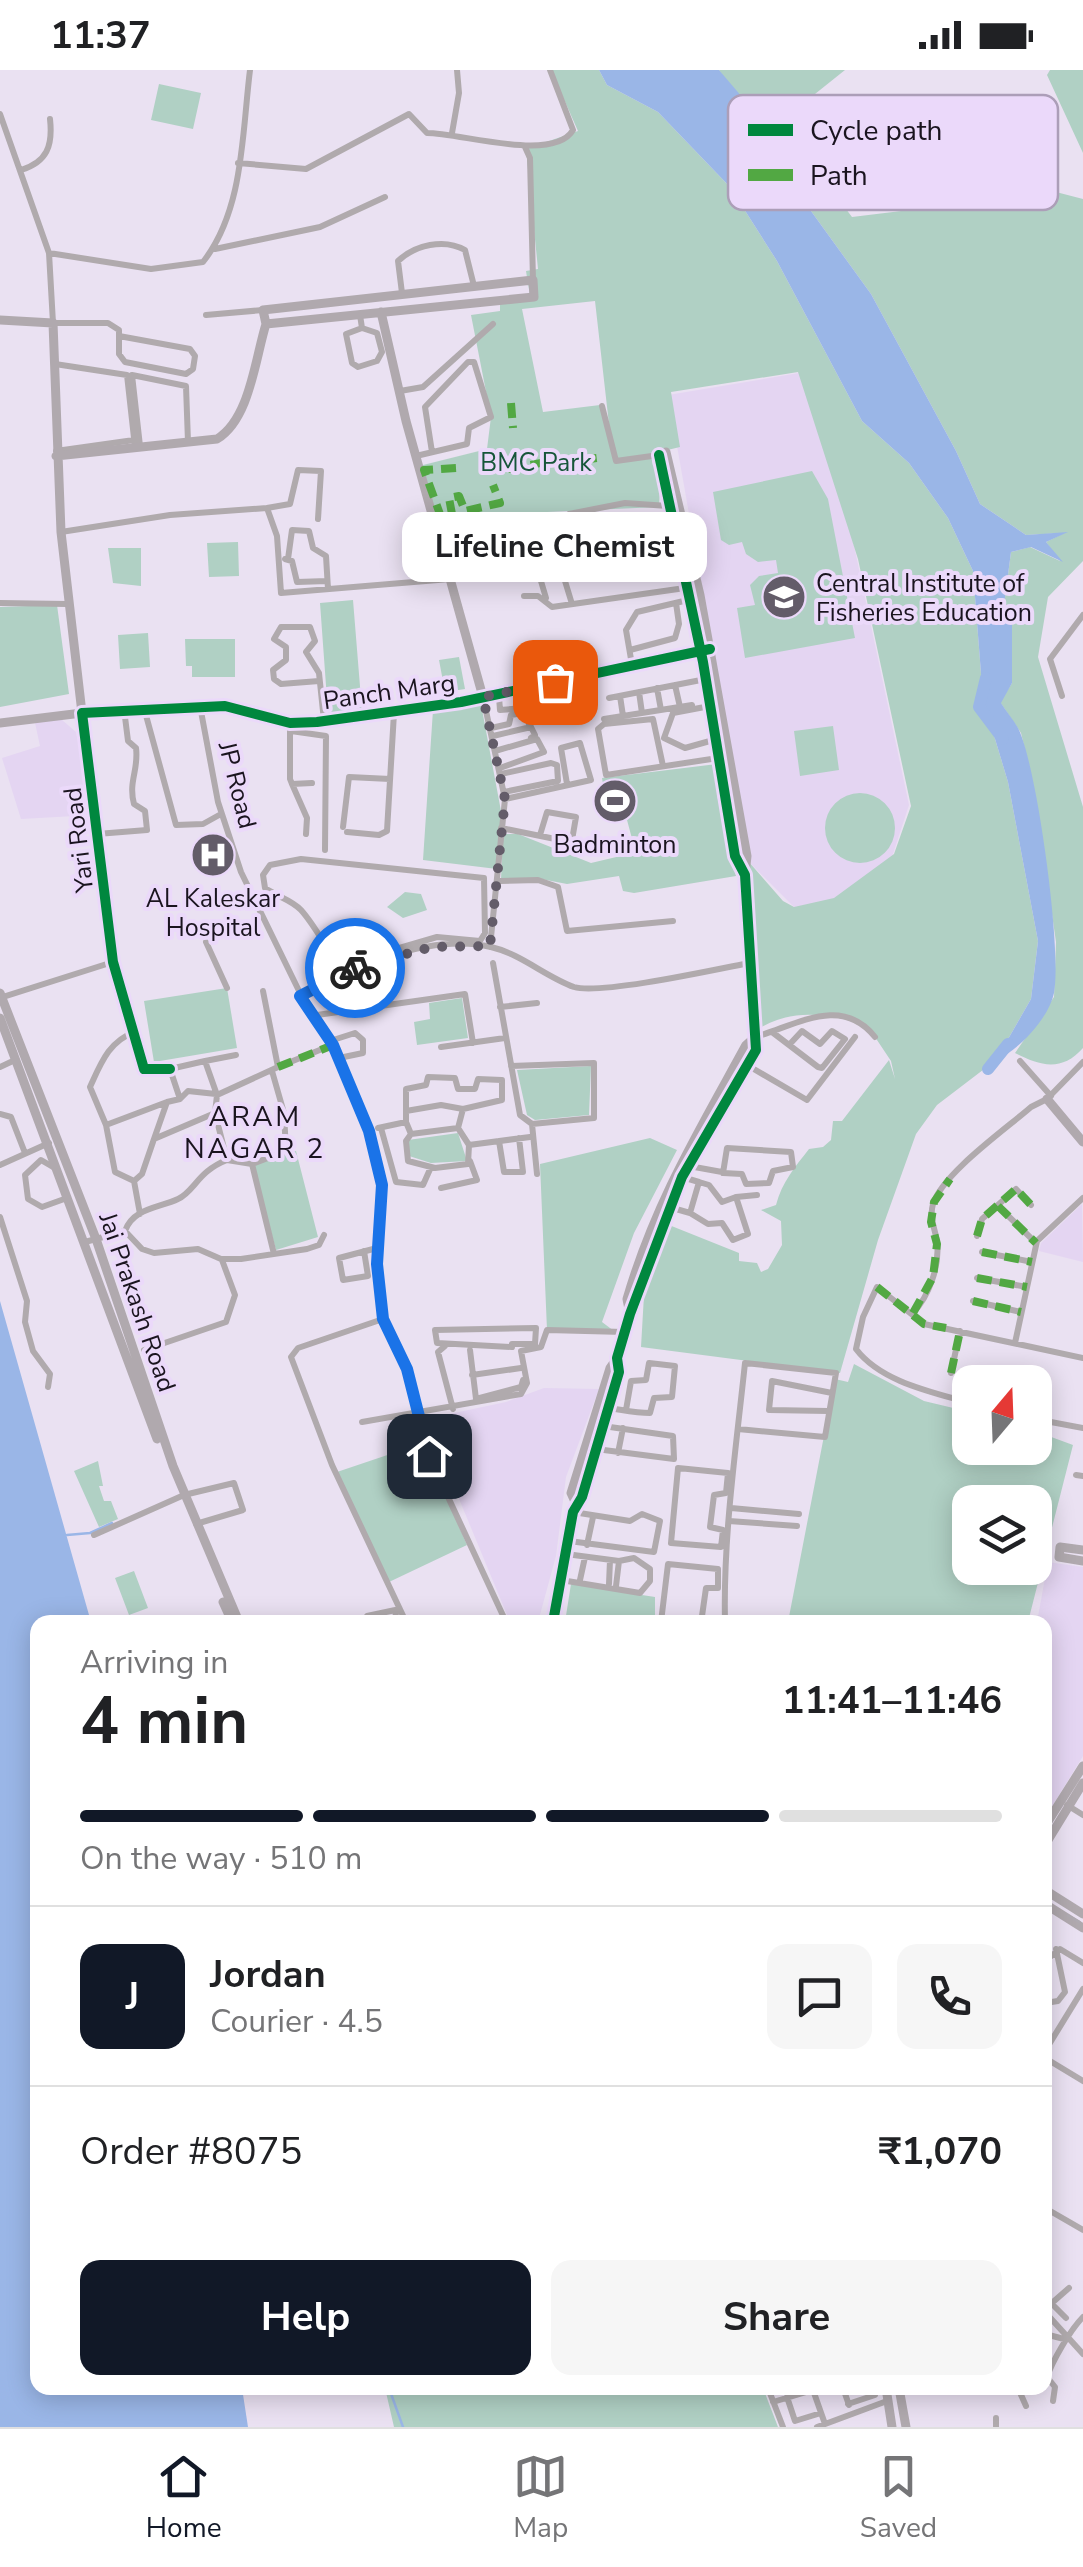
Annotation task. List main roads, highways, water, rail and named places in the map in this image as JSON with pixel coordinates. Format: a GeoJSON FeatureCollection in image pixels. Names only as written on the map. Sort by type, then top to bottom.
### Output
{"type":"FeatureCollection","features":[{"type":"Feature","properties":{"kind":"water"},"geometry":{"type":"Polygon","coordinates":[[[599,70],[719,70],[740,95],[728,95],[728,185],[658,112],[607,85],[599,70]]]}},
{"type":"Feature","properties":{"kind":"water"},"geometry":{"type":"Polygon","coordinates":[[[745,210],[810,210],[871,294],[956,451],[980,504],[1026,535],[1068,532],[1046,542],[1063,562],[1031,547],[1011,552],[1004,605],[1012,624],[1012,683],[1001,703],[1021,735],[1028,757],[1047,864],[1056,971],[1051,1003],[1039,1023],[1014,1049],[996,1060],[1031,999],[1038,941],[1008,782],[983,699],[973,571],[948,518],[909,463],[862,421],[777,261],[745,210]]]}},
{"type":"Feature","properties":{"kind":"water"},"geometry":{"type":"Polygon","coordinates":[[[0,1301],[89,1615],[30,1615],[30,2395],[243,2395],[248,2427],[0,2427],[0,1301]]]}},
{"type":"Feature","properties":{"kind":"waterway"},"geometry":{"type":"LineString","coordinates":[[986,678],[979,707],[1003,739]]}},
{"type":"Feature","properties":{"kind":"waterway"},"geometry":{"type":"LineString","coordinates":[[988,1069],[1008,1044]]}},
{"type":"Feature","properties":{"kind":"waterway"},"geometry":{"type":"LineString","coordinates":[[67,1535],[90,1533],[112,1523]]}},
{"type":"Feature","properties":{"kind":"waterway"},"geometry":{"type":"LineString","coordinates":[[392,2395],[403,2427]]}},
{"type":"Feature","properties":{"kind":"railway"},"geometry":{"type":"LineString","coordinates":[[1067,1915],[1083,1924]]}},
{"type":"Feature","properties":{"kind":"place","name":"Central Institute of Fisheries Education"},"geometry":{"type":"Point","coordinates":[784,597]}},
{"type":"Feature","properties":{"kind":"place","name":"Lifeline Chemist"},"geometry":{"type":"Point","coordinates":[555,682]}},
{"type":"Feature","properties":{"kind":"place","name":"Badminton"},"geometry":{"type":"Point","coordinates":[615,801]}},
{"type":"Feature","properties":{"kind":"place","name":"AL Kaleskar Hospital"},"geometry":{"type":"Point","coordinates":[213,855]}},
{"type":"Feature","properties":{"kind":"district","name":"ARAM NAGAR 2"},"geometry":{"type":"Point","coordinates":[255,1132]}},
{"type":"Feature","properties":{"kind":"park label","name":"BMC Park"},"geometry":{"type":"Point","coordinates":[536,462]}}]}
